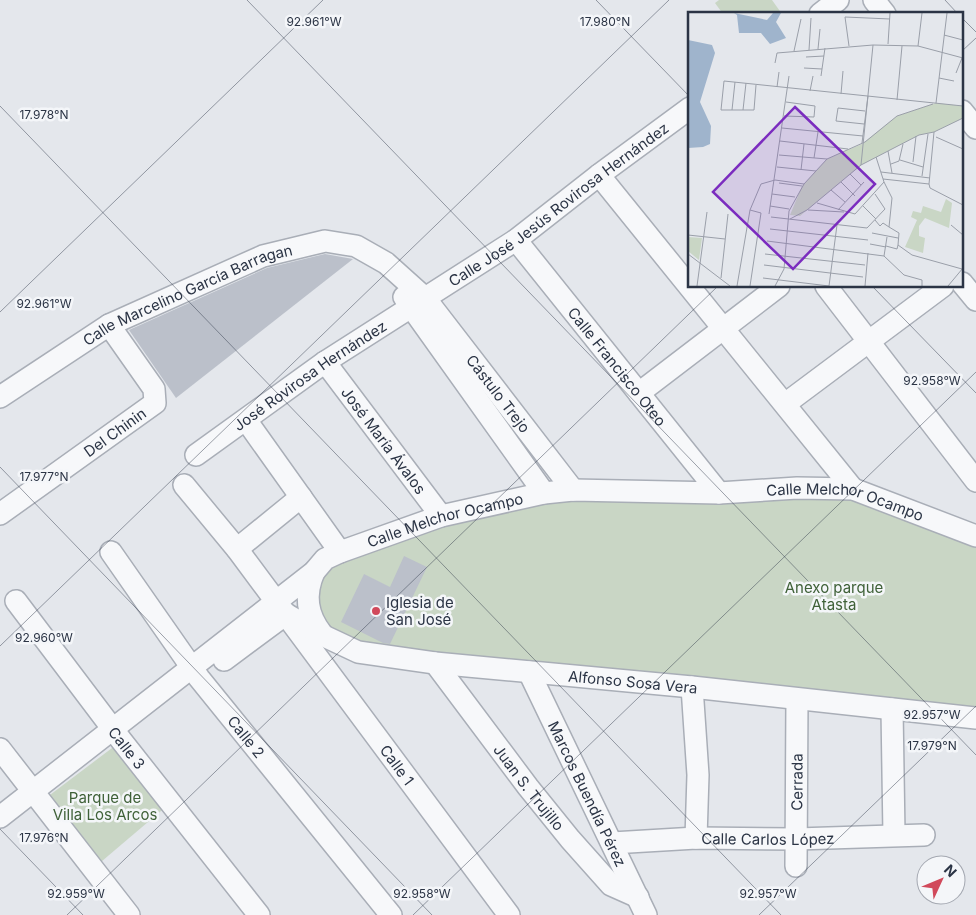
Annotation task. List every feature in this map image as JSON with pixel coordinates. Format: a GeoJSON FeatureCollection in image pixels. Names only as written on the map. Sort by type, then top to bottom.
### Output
{"type":"FeatureCollection","features":[{"type":"Feature","properties":{"kind":"street"},"geometry":{"type":"LineString","coordinates":[[823,12],[838,0]]}},
{"type":"Feature","properties":{"kind":"street"},"geometry":{"type":"LineString","coordinates":[[874,0],[883,12]]}},
{"type":"Feature","properties":{"kind":"street","name":"Calle José Jesús Rovirosa Hernández"},"geometry":{"type":"LineString","coordinates":[[418,303],[516,240],[599,175],[688,110]]}},
{"type":"Feature","properties":{"kind":"street"},"geometry":{"type":"LineString","coordinates":[[964,113],[976,128]]}},
{"type":"Feature","properties":{"kind":"street"},"geometry":{"type":"LineString","coordinates":[[599,175],[688,285]]}},
{"type":"Feature","properties":{"kind":"street","name":"Calle Francisco Oteo"},"geometry":{"type":"LineString","coordinates":[[516,240],[719,493]]}},
{"type":"Feature","properties":{"kind":"street","name":"Calle Marcelino García Barragan"},"geometry":{"type":"LineString","coordinates":[[0,397],[109,325],[263,256],[325,241],[356,246],[386,263],[418,303]]}},
{"type":"Feature","properties":{"kind":"street"},"geometry":{"type":"LineString","coordinates":[[964,285],[976,300]]}},
{"type":"Feature","properties":{"kind":"street"},"geometry":{"type":"LineString","coordinates":[[691,288],[853,490]]}},
{"type":"Feature","properties":{"kind":"street"},"geometry":{"type":"LineString","coordinates":[[639,393],[776,288]]}},
{"type":"Feature","properties":{"kind":"street"},"geometry":{"type":"LineString","coordinates":[[828,288],[976,481]]}},
{"type":"Feature","properties":{"kind":"street"},"geometry":{"type":"LineString","coordinates":[[785,404],[941,288]]}},
{"type":"Feature","properties":{"kind":"street","name":"José Rovirosa Hernández"},"geometry":{"type":"LineString","coordinates":[[196,456],[325,362],[418,303]]}},
{"type":"Feature","properties":{"kind":"street","name":"Cástulo Trejo"},"geometry":{"type":"LineString","coordinates":[[418,303],[573,490]]}},
{"type":"Feature","properties":{"kind":"street","name":"Cástulo Trejo"},"geometry":{"type":"LineString","coordinates":[[418,303],[544,494]]}},
{"type":"Feature","properties":{"kind":"street","name":"Del Chinin"},"geometry":{"type":"LineString","coordinates":[[0,514],[155,403],[154,389],[109,325]]}},
{"type":"Feature","properties":{"kind":"street","name":"José María Ávalos"},"geometry":{"type":"LineString","coordinates":[[325,362],[441,516]]}},
{"type":"Feature","properties":{"kind":"street"},"geometry":{"type":"LineString","coordinates":[[246,420],[340,552]]}},
{"type":"Feature","properties":{"kind":"street","name":"Calle 1"},"geometry":{"type":"LineString","coordinates":[[184,485],[286,612],[509,915]]}},
{"type":"Feature","properties":{"kind":"street","name":"Calle Melchor Ocampo"},"geometry":{"type":"LineString","coordinates":[[0,817],[35,795],[117,735],[195,673],[286,612],[325,559],[441,516],[544,494],[573,490],[719,493],[797,488],[853,490],[976,536]]}},
{"type":"Feature","properties":{"kind":"street"},"geometry":{"type":"LineString","coordinates":[[237,549],[301,497]]}},
{"type":"Feature","properties":{"kind":"street","name":"Calle 2"},"geometry":{"type":"LineString","coordinates":[[111,552],[195,673],[391,915]]}},
{"type":"Feature","properties":{"kind":"street"},"geometry":{"type":"LineString","coordinates":[[314,572],[308,585],[308,606],[313,622],[324,636]]}},
{"type":"Feature","properties":{"kind":"street","name":"Calle 3"},"geometry":{"type":"LineString","coordinates":[[16,601],[117,735],[259,915]]}},
{"type":"Feature","properties":{"kind":"street","name":"Alfonso Sosa Vera"},"geometry":{"type":"LineString","coordinates":[[286,612],[324,636],[358,652],[436,663],[692,687],[976,718]]}},
{"type":"Feature","properties":{"kind":"street","name":"Juan S. Trujillo"},"geometry":{"type":"LineString","coordinates":[[436,663],[528,787],[570,839],[611,884],[642,906]]}},
{"type":"Feature","properties":{"kind":"street","name":"Marcos Buendía Pérez"},"geometry":{"type":"LineString","coordinates":[[529,672],[642,906]]}},
{"type":"Feature","properties":{"kind":"street"},"geometry":{"type":"LineString","coordinates":[[692,687],[698,775],[696,838]]}},
{"type":"Feature","properties":{"kind":"street","name":"Cerrada"},"geometry":{"type":"LineString","coordinates":[[796,866],[797,699]]}},
{"type":"Feature","properties":{"kind":"street"},"geometry":{"type":"LineString","coordinates":[[892,710],[894,835]]}},
{"type":"Feature","properties":{"kind":"street"},"geometry":{"type":"LineString","coordinates":[[0,748],[129,915]]}},
{"type":"Feature","properties":{"kind":"street","name":"Calle Melchor Ocampo"},"geometry":{"type":"LineString","coordinates":[[0,833],[35,795]]}},
{"type":"Feature","properties":{"kind":"street","name":"Calle Carlos López"},"geometry":{"type":"LineString","coordinates":[[612,843],[696,838],[797,839],[924,835]]}},
{"type":"Feature","properties":{"kind":"green space"},"geometry":{"type":"Polygon","coordinates":[[[719,0],[772,0],[781,12],[722,12],[715,3],[719,0]]]}},
{"type":"Feature","properties":{"kind":"green space","name":"Anexo parque Atasta"},"geometry":{"type":"Polygon","coordinates":[[[853,489],[976,536],[976,717],[529,672],[324,636],[314,572],[325,559],[544,493],[853,489]]]}},
{"type":"Feature","properties":{"kind":"green space","name":"Parque de Villa Los Arcos"},"geometry":{"type":"Polygon","coordinates":[[[120,742],[168,805],[95,867],[42,801],[120,742]]]}},
{"type":"Feature","properties":{"kind":"building"},"geometry":{"type":"Polygon","coordinates":[[[325,254],[353,259],[176,398],[129,330],[267,268],[325,254]]]}},
{"type":"Feature","properties":{"kind":"building","name":"Iglesia de San José"},"geometry":{"type":"Polygon","coordinates":[[[404,556],[427,567],[390,644],[383,643],[341,622],[364,574],[390,587],[404,556]]]}},
{"type":"Feature","properties":{"kind":"place","name":"Iglesia de San José"},"geometry":{"type":"Point","coordinates":[376,611]}}]}
